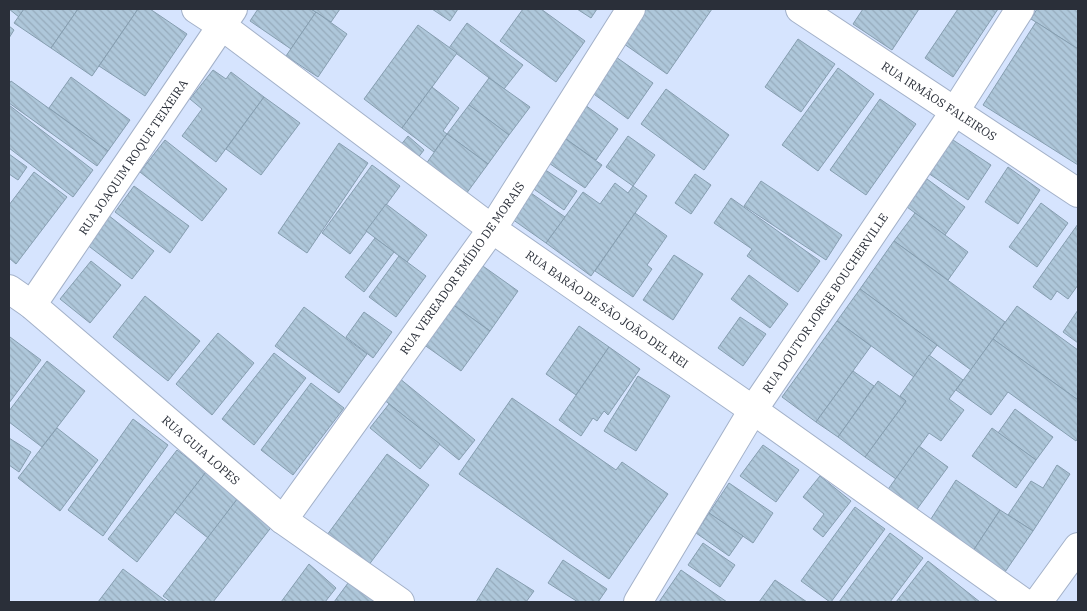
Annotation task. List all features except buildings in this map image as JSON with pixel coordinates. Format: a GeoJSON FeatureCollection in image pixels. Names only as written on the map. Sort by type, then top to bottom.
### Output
{"type":"FeatureCollection","features":[{"type":"Feature","properties":{"kind":"street","name":"RUA BARÃO DE SÃO JOÃO DEL REI"},"geometry":{"type":"LineString","coordinates":[[196,9],[228,17],[492,228],[1023,602]]}},
{"type":"Feature","properties":{"kind":"street","name":"RUA VEREADOR EMÍDIO DE MORAIS"},"geometry":{"type":"LineString","coordinates":[[283,520],[492,228],[631,9]]}},
{"type":"Feature","properties":{"kind":"street","name":"RUA IRMÃOS FALEIROS"},"geometry":{"type":"LineString","coordinates":[[800,9],[1078,193]]}},
{"type":"Feature","properties":{"kind":"street","name":"RUA DOUTOR JORGE BOUCHERVILLE"},"geometry":{"type":"LineString","coordinates":[[638,602],[753,410],[955,111],[1020,9]]}},
{"type":"Feature","properties":{"kind":"street","name":"RUA JOAQUIM ROQUE TEIXEIRA"},"geometry":{"type":"LineString","coordinates":[[32,305],[228,17]]}},
{"type":"Feature","properties":{"kind":"street","name":"RUA GUIA LOPES"},"geometry":{"type":"LineString","coordinates":[[9,289],[32,305],[283,520],[400,602]]}},
{"type":"Feature","properties":{"kind":"street"},"geometry":{"type":"LineString","coordinates":[[1038,602],[1078,547]]}}]}
